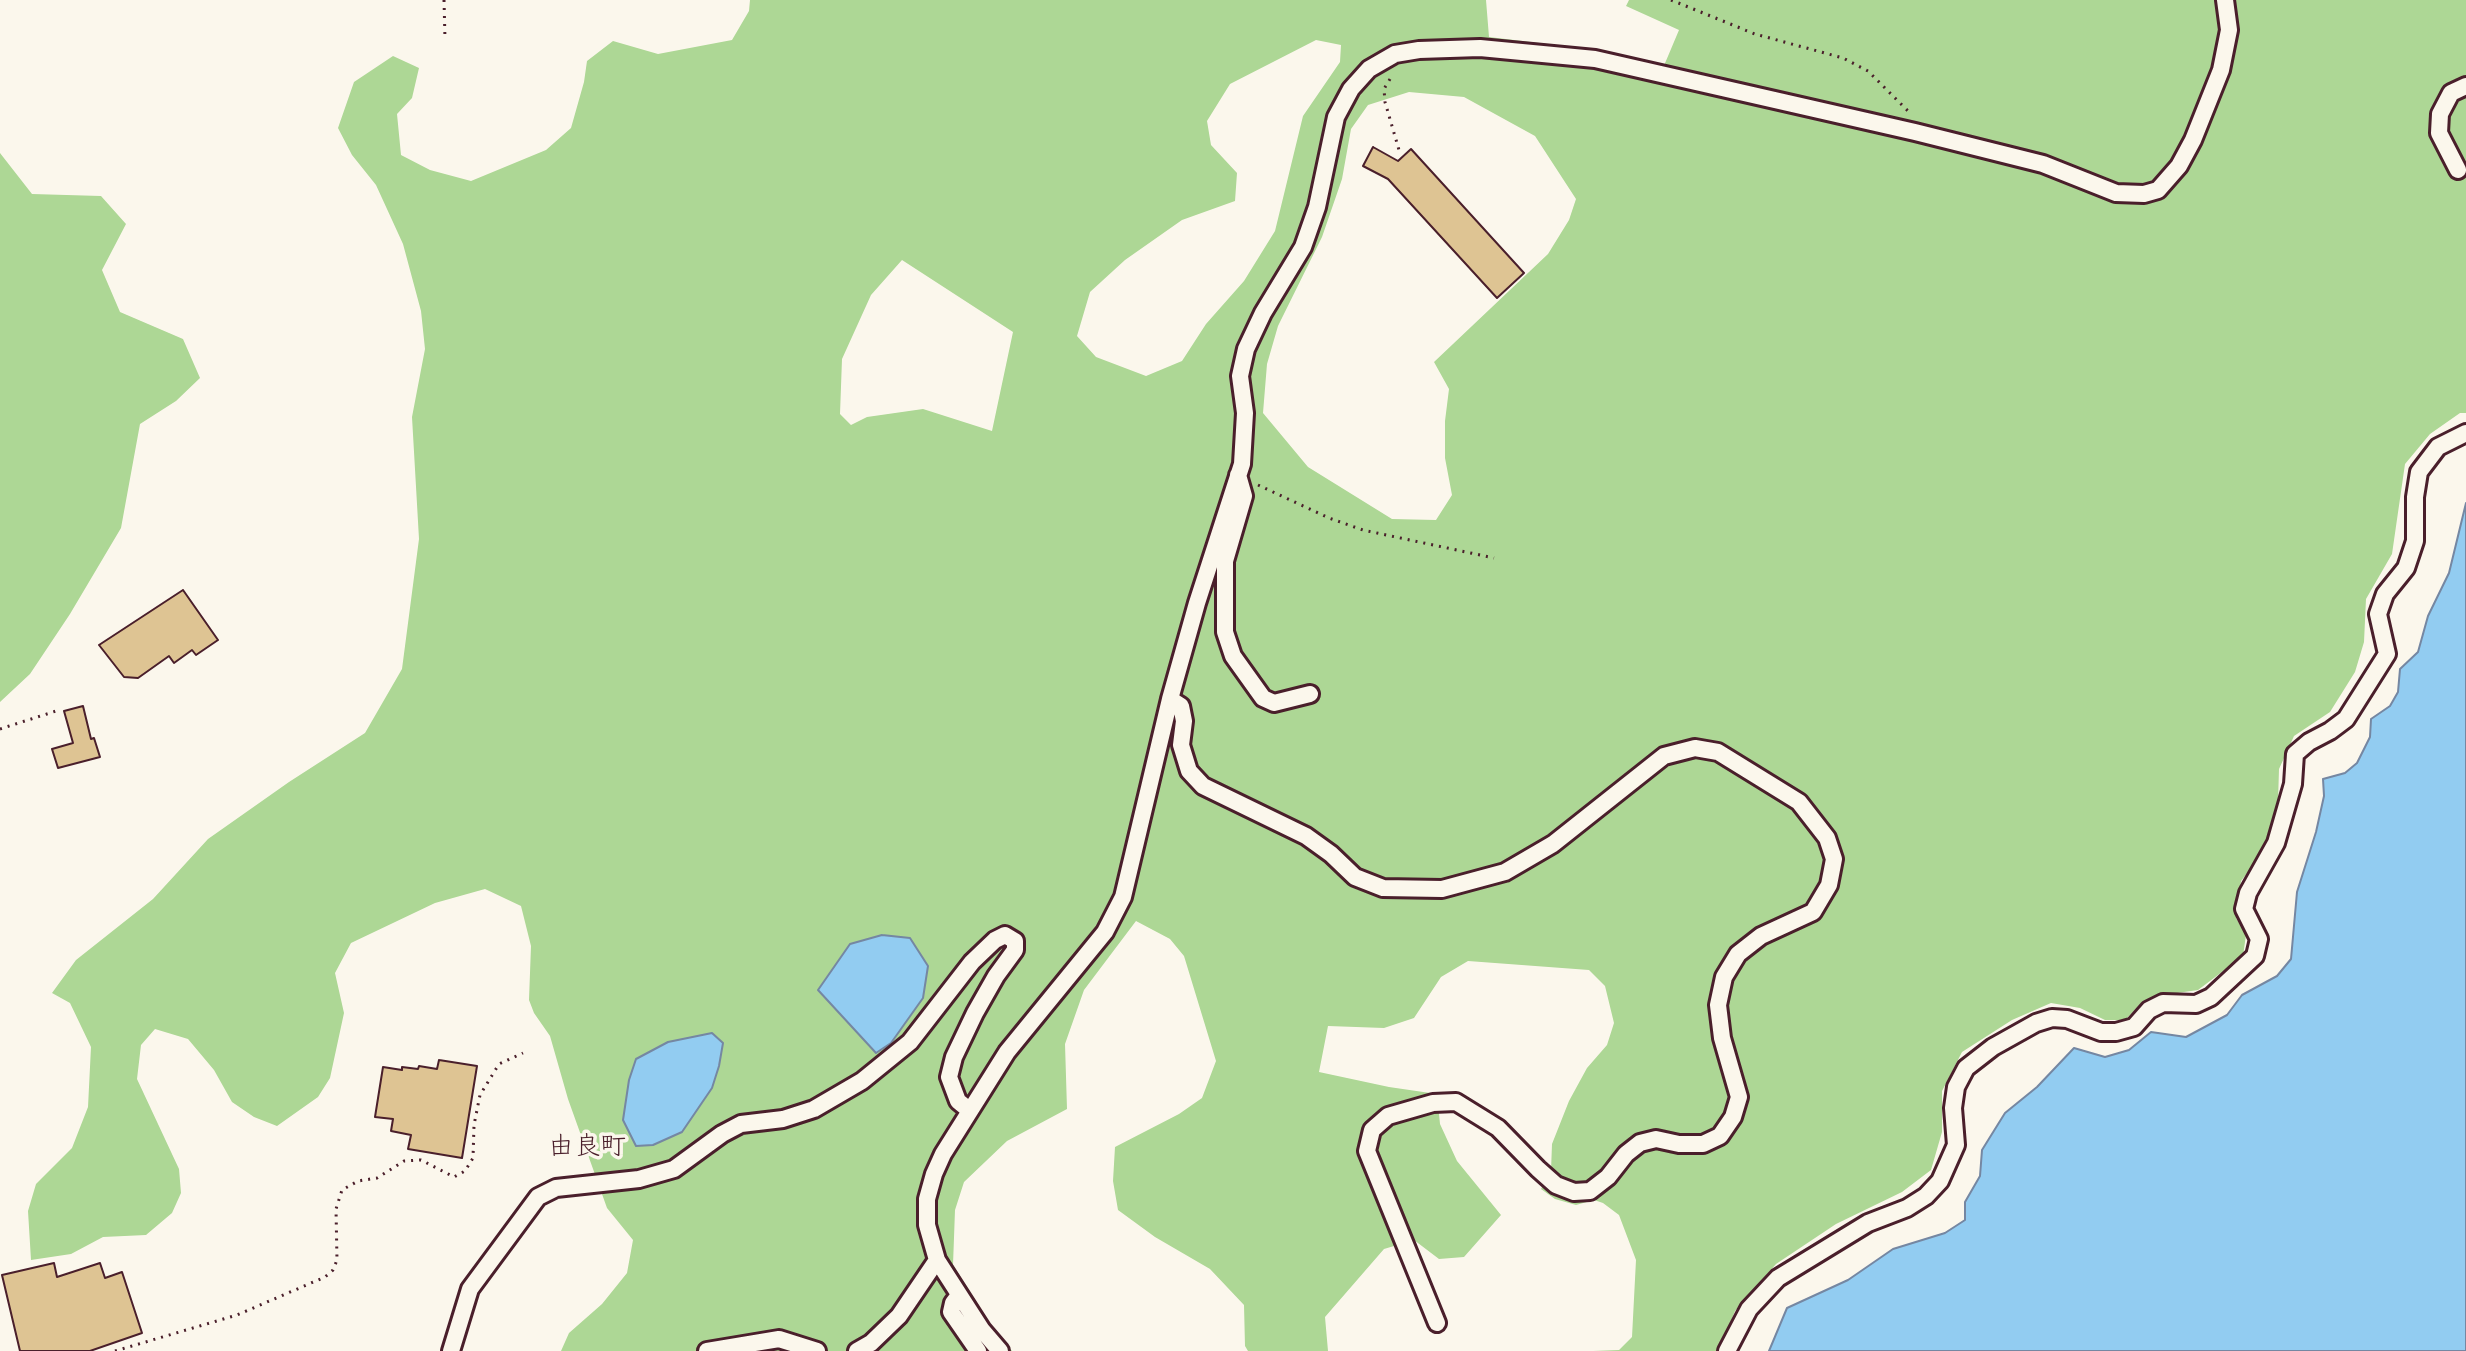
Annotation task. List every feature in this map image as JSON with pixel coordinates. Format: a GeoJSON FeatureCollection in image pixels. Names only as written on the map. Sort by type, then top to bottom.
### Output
{"type":"FeatureCollection","features":[{"type":"Feature","properties":{"kind":"street"},"geometry":{"type":"LineString","coordinates":[[1000,1351],[982,1330],[937,1260],[927,1225],[927,1199],[943,1154],[969,1110],[1007,1052],[1105,932],[1123,897],[1170,699],[1242,464],[1245,413],[1240,376],[1246,349],[1263,313],[1303,247],[1317,207],[1336,117],[1351,89],[1369,69],[1395,54],[1419,50],[1480,48],[1595,59],[2043,164],[2116,193],[2144,194],[2158,190],[2179,166],[2193,140],[2221,70],[2229,30],[2225,0]]}},
{"type":"Feature","properties":{"kind":"street"},"geometry":{"type":"LineString","coordinates":[[2458,170],[2439,133],[2440,114],[2451,93],[2466,86]]}},
{"type":"Feature","properties":{"kind":"street"},"geometry":{"type":"LineString","coordinates":[[1727,1351],[1749,1309],[1778,1278],[1868,1223],[1917,1202],[1940,1181],[1956,1145],[1953,1108],[1956,1087],[1966,1068],[1993,1047],[2036,1023],[2052,1018],[2067,1019],[2101,1032],[2134,1027],[2149,1010],[2163,1003],[2196,1004],[2211,997],[2255,956],[2259,939],[2244,909],[2248,893],[2276,843],[2293,784],[2295,754],[2346,719],[2387,654],[2378,614],[2385,594],[2406,568],[2415,541],[2415,497],[2419,472],[2438,447],[2466,433]]}},
{"type":"Feature","properties":{"kind":"street"},"geometry":{"type":"LineString","coordinates":[[1238,475],[1244,496],[1225,561],[1225,632],[1233,656],[1263,698],[1274,703],[1310,694]]}},
{"type":"Feature","properties":{"kind":"street"},"geometry":{"type":"LineString","coordinates":[[1170,699],[1181,706],[1184,721],[1181,745],[1189,771],[1203,786],[1306,836],[1355,877],[1383,888],[1442,889],[1505,872],[1553,844],[1664,756],[1695,748],[1718,752],[1799,802],[1827,838],[1834,859],[1829,885],[1813,912],[1761,936],[1738,954],[1724,977],[1718,1005],[1722,1038],[1739,1097],[1733,1117],[1720,1136],[1703,1144],[1679,1144],[1656,1139],[1640,1143],[1590,1191],[1574,1192],[1556,1185],[1498,1128],[1456,1102],[1433,1103],[1388,1116],[1372,1130],[1367,1151],[1437,1323]]}},
{"type":"Feature","properties":{"kind":"street"},"geometry":{"type":"LineString","coordinates":[[451,1351],[470,1289],[538,1197],[556,1188],[639,1179],[674,1169],[741,1124],[783,1119],[814,1109],[862,1081],[910,1042],[972,962],[995,940],[1005,935],[1015,941],[1015,950],[975,1013],[954,1057],[949,1077],[958,1101],[969,1110]]}},
{"type":"Feature","properties":{"kind":"street"},"geometry":{"type":"LineString","coordinates":[[857,1351],[871,1343],[899,1316],[937,1260]]}},
{"type":"Feature","properties":{"kind":"street"},"geometry":{"type":"LineString","coordinates":[[959,1295],[951,1312],[978,1351]]}},
{"type":"Feature","properties":{"kind":"street"},"geometry":{"type":"LineString","coordinates":[[707,1351],[779,1339],[817,1351]]}},
{"type":"Feature","properties":{"kind":"path"},"geometry":{"type":"LineString","coordinates":[[444,0],[445,39]]}},
{"type":"Feature","properties":{"kind":"path"},"geometry":{"type":"LineString","coordinates":[[1671,0],[1755,34],[1843,58],[1868,71],[1909,112]]}},
{"type":"Feature","properties":{"kind":"path"},"geometry":{"type":"LineString","coordinates":[[1394,74],[1384,89],[1399,150]]}},
{"type":"Feature","properties":{"kind":"path"},"geometry":{"type":"LineString","coordinates":[[1238,475],[1329,518],[1363,530],[1494,558]]}},
{"type":"Feature","properties":{"kind":"path"},"geometry":{"type":"LineString","coordinates":[[0,729],[56,711]]}},
{"type":"Feature","properties":{"kind":"path"},"geometry":{"type":"LineString","coordinates":[[115,1351],[237,1315],[325,1277],[333,1270],[337,1260],[336,1209],[342,1190],[358,1181],[377,1178],[404,1161],[421,1160],[454,1177],[465,1171],[473,1158],[474,1125],[480,1095],[499,1064],[523,1053]]}},
{"type":"Feature","properties":{"kind":"green space"},"geometry":{"type":"Polygon","coordinates":[[[750,0],[1486,0],[1489,37],[1581,48],[1663,68],[1679,30],[1626,6],[1629,0],[2466,0],[2466,413],[2460,413],[2430,434],[2405,464],[2392,554],[2366,599],[2364,642],[2355,672],[2330,712],[2294,736],[2279,769],[2278,802],[2265,850],[2241,881],[2236,918],[2246,935],[2243,956],[2198,990],[2143,1001],[2125,1020],[2105,1020],[2080,1008],[2051,1003],[2012,1020],[1962,1052],[1942,1091],[1942,1132],[1931,1170],[1902,1192],[1836,1224],[1776,1264],[1735,1311],[1718,1351],[1593,1351],[1619,1350],[1632,1337],[1636,1260],[1619,1215],[1603,1203],[1594,1200],[1576,1205],[1555,1199],[1541,1189],[1551,1171],[1552,1144],[1569,1101],[1587,1068],[1607,1045],[1614,1023],[1605,986],[1589,970],[1468,961],[1441,977],[1414,1018],[1384,1028],[1328,1026],[1319,1072],[1437,1094],[1440,1124],[1457,1161],[1501,1215],[1464,1257],[1439,1259],[1414,1240],[1384,1249],[1325,1317],[1328,1351],[1248,1351],[1245,1346],[1244,1305],[1210,1269],[1155,1237],[1118,1210],[1113,1181],[1115,1147],[1179,1114],[1202,1098],[1216,1061],[1184,956],[1170,939],[1136,921],[1084,990],[1065,1044],[1067,1109],[1007,1141],[964,1182],[955,1210],[953,1265],[993,1328],[1012,1351],[561,1351],[569,1333],[602,1304],[627,1273],[633,1240],[607,1208],[568,1099],[550,1036],[529,1000],[531,946],[521,906],[485,889],[435,903],[351,943],[335,973],[344,1013],[330,1078],[318,1097],[277,1126],[254,1117],[232,1102],[214,1070],[188,1039],[155,1029],[141,1045],[137,1079],[179,1169],[181,1193],[172,1213],[146,1235],[103,1237],[71,1254],[31,1260],[28,1211],[36,1184],[72,1148],[88,1107],[91,1047],[70,1003],[52,993],[76,960],[153,899],[208,839],[365,733],[402,669],[419,539],[412,417],[425,349],[421,311],[403,244],[376,185],[352,155],[338,128],[354,82],[393,56],[419,68],[412,98],[397,114],[401,155],[430,170],[471,181],[546,150],[571,128],[587,61],[613,41],[658,54],[732,40],[749,11],[750,0]],[[1316,40],[1230,84],[1207,121],[1211,145],[1237,173],[1235,201],[1182,220],[1125,260],[1090,292],[1077,336],[1096,357],[1146,376],[1182,361],[1206,324],[1244,281],[1275,231],[1303,116],[1340,62],[1341,45],[1316,40]],[[1409,92],[1368,105],[1351,129],[1342,179],[1322,237],[1278,326],[1267,364],[1263,413],[1308,467],[1392,519],[1436,520],[1452,495],[1445,458],[1449,389],[1434,362],[1548,254],[1569,220],[1576,199],[1535,136],[1464,97],[1409,92]],[[902,260],[871,295],[842,359],[840,414],[851,425],[867,417],[923,409],[992,431],[1013,332],[902,260]]]}},
{"type":"Feature","properties":{"kind":"green space"},"geometry":{"type":"Polygon","coordinates":[[[0,153],[32,194],[101,196],[126,224],[102,270],[120,312],[183,339],[200,378],[176,401],[140,424],[121,528],[30,674],[0,702],[0,153]]]}},
{"type":"Feature","properties":{"kind":"water"},"geometry":{"type":"Polygon","coordinates":[[[2466,503],[2466,1351],[1769,1351],[1787,1308],[1848,1280],[1893,1249],[1945,1233],[1965,1220],[1965,1202],[1980,1176],[1982,1150],[2005,1113],[2037,1087],[2074,1048],[2105,1057],[2129,1050],[2151,1032],[2186,1037],[2227,1015],[2242,995],[2277,976],[2291,959],[2297,892],[2316,832],[2324,796],[2323,779],[2345,773],[2357,763],[2370,737],[2371,719],[2390,706],[2398,692],[2400,669],[2418,652],[2428,616],[2449,573],[2466,503]]]}},
{"type":"Feature","properties":{"kind":"water"},"geometry":{"type":"Polygon","coordinates":[[[882,935],[910,938],[928,966],[923,998],[891,1043],[876,1053],[818,990],[850,944],[882,935]]]}},
{"type":"Feature","properties":{"kind":"water"},"geometry":{"type":"Polygon","coordinates":[[[712,1033],[723,1043],[712,1088],[682,1132],[653,1145],[636,1146],[623,1120],[629,1080],[636,1059],[668,1042],[712,1033]]]}},
{"type":"Feature","properties":{"kind":"building"},"geometry":{"type":"Polygon","coordinates":[[[1373,147],[1398,161],[1411,149],[1524,273],[1497,298],[1388,179],[1363,166],[1373,147]]]}},
{"type":"Feature","properties":{"kind":"building"},"geometry":{"type":"Polygon","coordinates":[[[183,590],[218,640],[196,655],[192,650],[174,663],[169,656],[138,678],[124,677],[99,645],[183,590]]]}},
{"type":"Feature","properties":{"kind":"building"},"geometry":{"type":"Polygon","coordinates":[[[83,706],[91,739],[94,738],[100,757],[58,768],[52,749],[73,743],[64,711],[83,706]]]}},
{"type":"Feature","properties":{"kind":"building"},"geometry":{"type":"Polygon","coordinates":[[[439,1060],[477,1066],[462,1158],[408,1149],[411,1135],[391,1131],[393,1119],[375,1117],[383,1067],[437,1069],[439,1060]]]}},
{"type":"Feature","properties":{"kind":"building"},"geometry":{"type":"Polygon","coordinates":[[[54,1263],[57,1277],[100,1263],[105,1278],[122,1272],[142,1333],[90,1351],[20,1351],[2,1275],[54,1263]]]}},
{"type":"Feature","properties":{"kind":"district","name":"由良町"},"geometry":{"type":"Point","coordinates":[587,1147]}}]}
